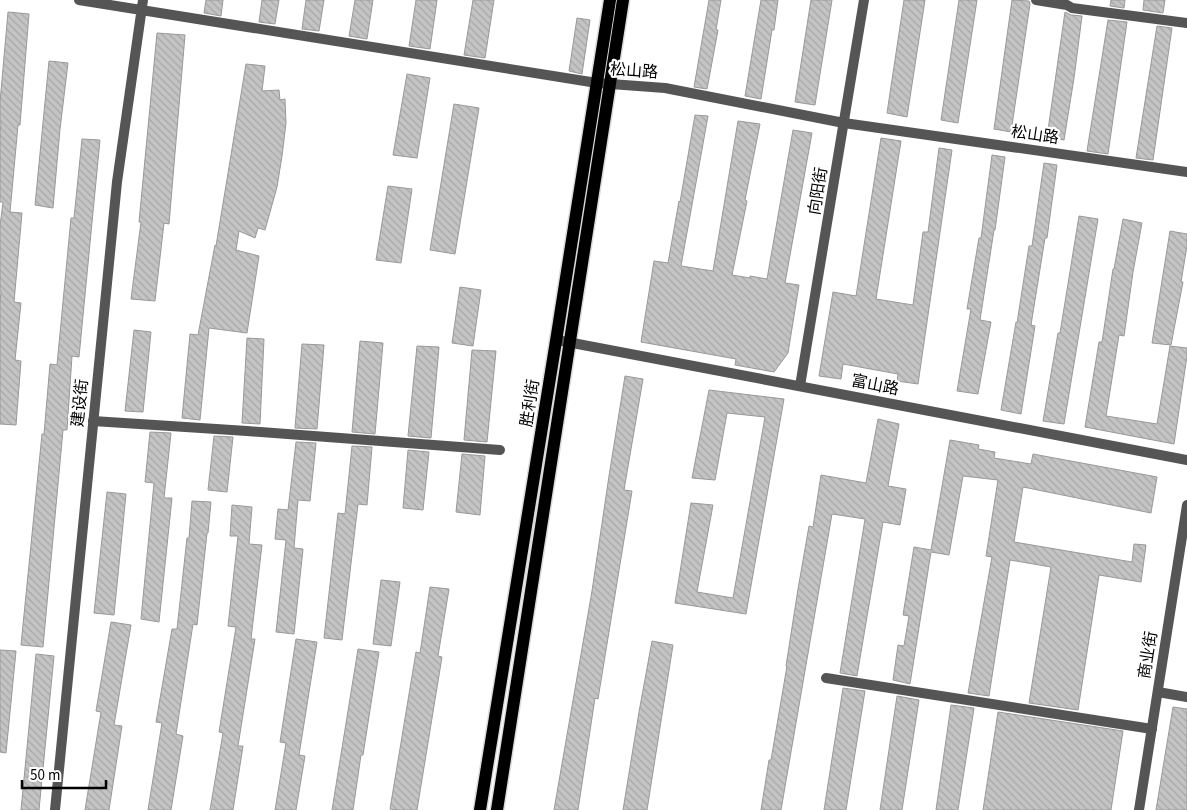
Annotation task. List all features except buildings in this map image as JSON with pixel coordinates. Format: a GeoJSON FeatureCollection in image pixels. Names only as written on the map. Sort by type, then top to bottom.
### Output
{"type":"FeatureCollection","features":[{"type":"Feature","properties":{"kind":"main road","name":"胜利街"},"geometry":{"type":"LineString","coordinates":[[497,810],[563,341],[603,84],[610,0]]}},
{"type":"Feature","properties":{"kind":"main road","name":"胜利街"},"geometry":{"type":"LineString","coordinates":[[603,84],[623,0]]}},
{"type":"Feature","properties":{"kind":"main road","name":"胜利街"},"geometry":{"type":"LineString","coordinates":[[480,810],[563,341]]}},
{"type":"Feature","properties":{"kind":"street","name":"松山路"},"geometry":{"type":"LineString","coordinates":[[79,0],[143,5],[603,84],[665,88],[844,123],[1187,172]]}},
{"type":"Feature","properties":{"kind":"street","name":"向阳街"},"geometry":{"type":"LineString","coordinates":[[800,386],[864,0]]}},
{"type":"Feature","properties":{"kind":"street"},"geometry":{"type":"LineString","coordinates":[[1036,0],[1066,5],[1072,8],[1187,23]]}},
{"type":"Feature","properties":{"kind":"street","name":"建设街"},"geometry":{"type":"LineString","coordinates":[[55,810],[117,182],[143,5]]}},
{"type":"Feature","properties":{"kind":"street","name":"富山路"},"geometry":{"type":"LineString","coordinates":[[563,341],[1187,460]]}},
{"type":"Feature","properties":{"kind":"street"},"geometry":{"type":"LineString","coordinates":[[93,421],[247,430],[500,450]]}},
{"type":"Feature","properties":{"kind":"street","name":"商业街"},"geometry":{"type":"LineString","coordinates":[[1139,810],[1187,505]]}},
{"type":"Feature","properties":{"kind":"street"},"geometry":{"type":"LineString","coordinates":[[826,678],[1152,730]]}},
{"type":"Feature","properties":{"kind":"street"},"geometry":{"type":"LineString","coordinates":[[1158,692],[1187,697]]}}]}
